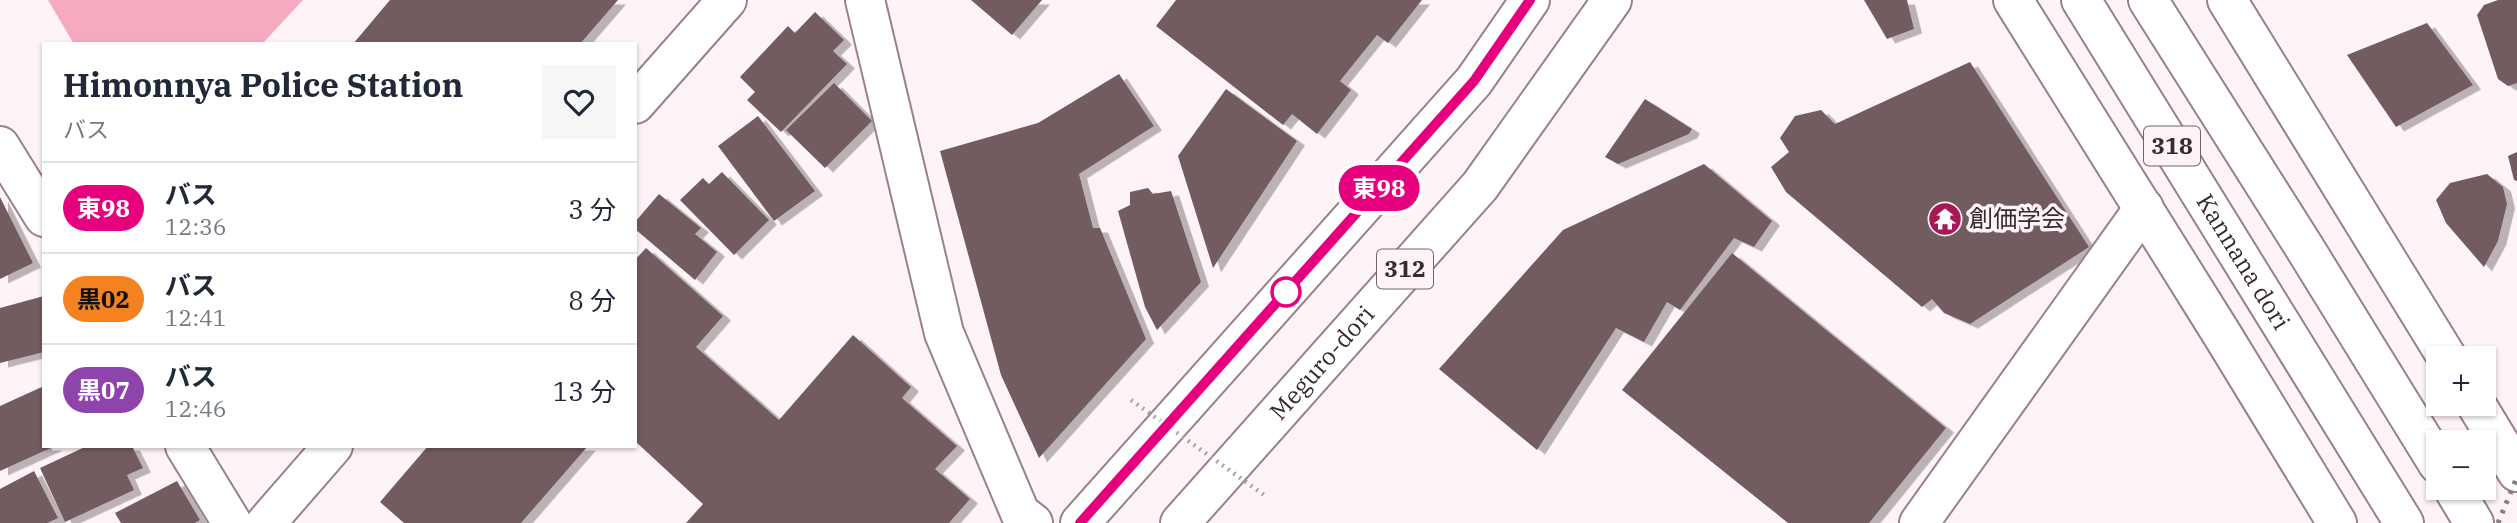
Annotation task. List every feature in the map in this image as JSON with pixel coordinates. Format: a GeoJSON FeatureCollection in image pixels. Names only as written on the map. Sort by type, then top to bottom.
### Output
{"type":"FeatureCollection","features":[{"type":"Feature","properties":{"kind":"main road"},"geometry":{"type":"LineString","coordinates":[[637,102],[727,0]]}},
{"type":"Feature","properties":{"kind":"main road"},"geometry":{"type":"LineString","coordinates":[[865,0],[944,332],[1020,513],[1033,523]]}},
{"type":"Feature","properties":{"kind":"main road"},"geometry":{"type":"LineString","coordinates":[[1080,523],[1474,81],[1530,0]]}},
{"type":"Feature","properties":{"kind":"main road","name":"Meguro-dori"},"geometry":{"type":"LineString","coordinates":[[1180,523],[1480,186],[1612,0]]}},
{"type":"Feature","properties":{"kind":"main road"},"geometry":{"type":"LineString","coordinates":[[2013,0],[2337,523]]}},
{"type":"Feature","properties":{"kind":"main road","name":"Kannana dori"},"geometry":{"type":"LineString","coordinates":[[2081,0],[2404,523]]}},
{"type":"Feature","properties":{"kind":"main road","name":"318"},"geometry":{"type":"LineString","coordinates":[[2148,0],[2426,445]]}},
{"type":"Feature","properties":{"kind":"main road"},"geometry":{"type":"LineString","coordinates":[[2227,0],[2440,346]]}},
{"type":"Feature","properties":{"kind":"main road"},"geometry":{"type":"LineString","coordinates":[[0,146],[42,214]]}},
{"type":"Feature","properties":{"kind":"main road"},"geometry":{"type":"LineString","coordinates":[[1919,523],[2144,208]]}},
{"type":"Feature","properties":{"kind":"main road"},"geometry":{"type":"LineString","coordinates":[[2483,416],[2517,472]]}},
{"type":"Feature","properties":{"kind":"main road"},"geometry":{"type":"LineString","coordinates":[[186,448],[232,523]]}},
{"type":"Feature","properties":{"kind":"main road"},"geometry":{"type":"LineString","coordinates":[[266,523],[331,448]]}},
{"type":"Feature","properties":{"kind":"main road"},"geometry":{"type":"LineString","coordinates":[[2460,500],[2474,523]]}},
{"type":"Feature","properties":{"kind":"path"},"geometry":{"type":"LineString","coordinates":[[1131,400],[1267,497]]}},
{"type":"Feature","properties":{"kind":"shaded area"},"geometry":{"type":"Polygon","coordinates":[[[48,0],[303,0],[264,42],[73,42],[48,0]]]}},
{"type":"Feature","properties":{"kind":"building"},"geometry":{"type":"Polygon","coordinates":[[[390,0],[618,0],[582,42],[355,42],[390,0]]]}},
{"type":"Feature","properties":{"kind":"building"},"geometry":{"type":"Polygon","coordinates":[[[971,0],[1042,0],[1012,35],[971,0]]]}},
{"type":"Feature","properties":{"kind":"building"},"geometry":{"type":"Polygon","coordinates":[[[1176,0],[1422,0],[1388,43],[1377,35],[1340,81],[1351,90],[1317,134],[1292,114],[1283,125],[1156,26],[1176,0]]]}},
{"type":"Feature","properties":{"kind":"building"},"geometry":{"type":"Polygon","coordinates":[[[1864,0],[1907,0],[1914,29],[1887,39],[1864,0]]]}},
{"type":"Feature","properties":{"kind":"building"},"geometry":{"type":"Polygon","coordinates":[[[2498,0],[2517,0],[2517,83],[2508,86],[2498,79],[2477,15],[2484,5],[2498,0]]]}},
{"type":"Feature","properties":{"kind":"building"},"geometry":{"type":"Polygon","coordinates":[[[815,12],[844,40],[833,51],[847,64],[781,132],[747,100],[755,92],[740,77],[788,26],[795,33],[815,12]]]}},
{"type":"Feature","properties":{"kind":"building"},"geometry":{"type":"Polygon","coordinates":[[[2427,23],[2473,85],[2396,127],[2347,55],[2427,23]]]}},
{"type":"Feature","properties":{"kind":"building","name":"創価学会"},"geometry":{"type":"Polygon","coordinates":[[[1970,62],[2089,247],[1970,324],[1944,313],[1932,299],[1922,307],[1786,192],[1771,167],[1789,152],[1780,138],[1795,116],[1821,110],[1835,124],[1970,62]]]}},
{"type":"Feature","properties":{"kind":"building"},"geometry":{"type":"Polygon","coordinates":[[[1119,74],[1154,126],[1079,174],[1093,228],[1100,228],[1146,339],[1039,458],[1001,375],[940,151],[1038,123],[1119,74]]]}},
{"type":"Feature","properties":{"kind":"building"},"geometry":{"type":"Polygon","coordinates":[[[834,83],[872,121],[825,168],[786,130],[834,83]]]}},
{"type":"Feature","properties":{"kind":"building"},"geometry":{"type":"Polygon","coordinates":[[[1226,89],[1297,141],[1213,268],[1178,156],[1226,89]]]}},
{"type":"Feature","properties":{"kind":"building"},"geometry":{"type":"Polygon","coordinates":[[[1645,99],[1692,129],[1689,134],[1618,164],[1605,157],[1645,99]]]}},
{"type":"Feature","properties":{"kind":"building"},"geometry":{"type":"Polygon","coordinates":[[[758,116],[815,191],[774,221],[718,146],[758,116]]]}},
{"type":"Feature","properties":{"kind":"building"},"geometry":{"type":"Polygon","coordinates":[[[2517,152],[2517,181],[2514,180],[2508,156],[2517,152]]]}},
{"type":"Feature","properties":{"kind":"building"},"geometry":{"type":"Polygon","coordinates":[[[1704,164],[1772,221],[1754,247],[1734,238],[1680,310],[1667,302],[1644,342],[1616,328],[1537,450],[1439,369],[1563,230],[1704,164]]]}},
{"type":"Feature","properties":{"kind":"building"},"geometry":{"type":"Polygon","coordinates":[[[722,172],[769,220],[734,255],[680,200],[703,178],[709,184],[722,172]]]}},
{"type":"Feature","properties":{"kind":"building"},"geometry":{"type":"Polygon","coordinates":[[[2487,174],[2503,187],[2507,204],[2498,241],[2484,267],[2446,223],[2436,200],[2450,183],[2487,174]]]}},
{"type":"Feature","properties":{"kind":"building"},"geometry":{"type":"Polygon","coordinates":[[[1148,188],[1153,194],[1171,191],[1201,282],[1157,330],[1145,307],[1118,211],[1130,205],[1130,192],[1148,188]]]}},
{"type":"Feature","properties":{"kind":"building"},"geometry":{"type":"Polygon","coordinates":[[[659,194],[701,228],[695,234],[717,252],[695,280],[637,231],[637,220],[659,194]]]}},
{"type":"Feature","properties":{"kind":"building"},"geometry":{"type":"Polygon","coordinates":[[[0,197],[33,263],[0,279],[0,197]]]}},
{"type":"Feature","properties":{"kind":"building"},"geometry":{"type":"Polygon","coordinates":[[[646,248],[723,316],[696,347],[779,420],[853,335],[911,387],[902,398],[957,446],[935,469],[970,499],[949,523],[686,523],[703,504],[637,443],[637,258],[646,248]]]}},
{"type":"Feature","properties":{"kind":"building"},"geometry":{"type":"Polygon","coordinates":[[[1732,253],[1946,428],[1869,523],[1788,523],[1622,390],[1732,253]]]}},
{"type":"Feature","properties":{"kind":"building"},"geometry":{"type":"Polygon","coordinates":[[[42,297],[42,352],[0,363],[0,308],[42,297]]]}},
{"type":"Feature","properties":{"kind":"building"},"geometry":{"type":"Polygon","coordinates":[[[42,387],[42,448],[51,448],[0,471],[0,406],[42,387]]]}},
{"type":"Feature","properties":{"kind":"building"},"geometry":{"type":"Polygon","coordinates":[[[83,448],[133,448],[143,468],[127,475],[134,490],[65,522],[40,468],[83,448]]]}},
{"type":"Feature","properties":{"kind":"building"},"geometry":{"type":"Polygon","coordinates":[[[426,448],[586,448],[521,523],[404,523],[380,502],[426,448]]]}},
{"type":"Feature","properties":{"kind":"building"},"geometry":{"type":"Polygon","coordinates":[[[34,471],[58,518],[47,523],[0,523],[0,489],[34,471]]]}},
{"type":"Feature","properties":{"kind":"building"},"geometry":{"type":"Polygon","coordinates":[[[177,481],[200,520],[195,523],[121,523],[115,513],[177,481]]]}},
{"type":"Feature","properties":{"kind":"railway"},"geometry":{"type":"LineString","coordinates":[[2498,523],[2517,477]]}},
{"type":"Feature","properties":{"kind":"bus line","name":"東98"},"geometry":{"type":"LineString","coordinates":[[1080,523],[1474,81],[1530,0]]}},
{"type":"Feature","properties":{"kind":"place","name":"創価学会"},"geometry":{"type":"Point","coordinates":[1945,219]}}]}
